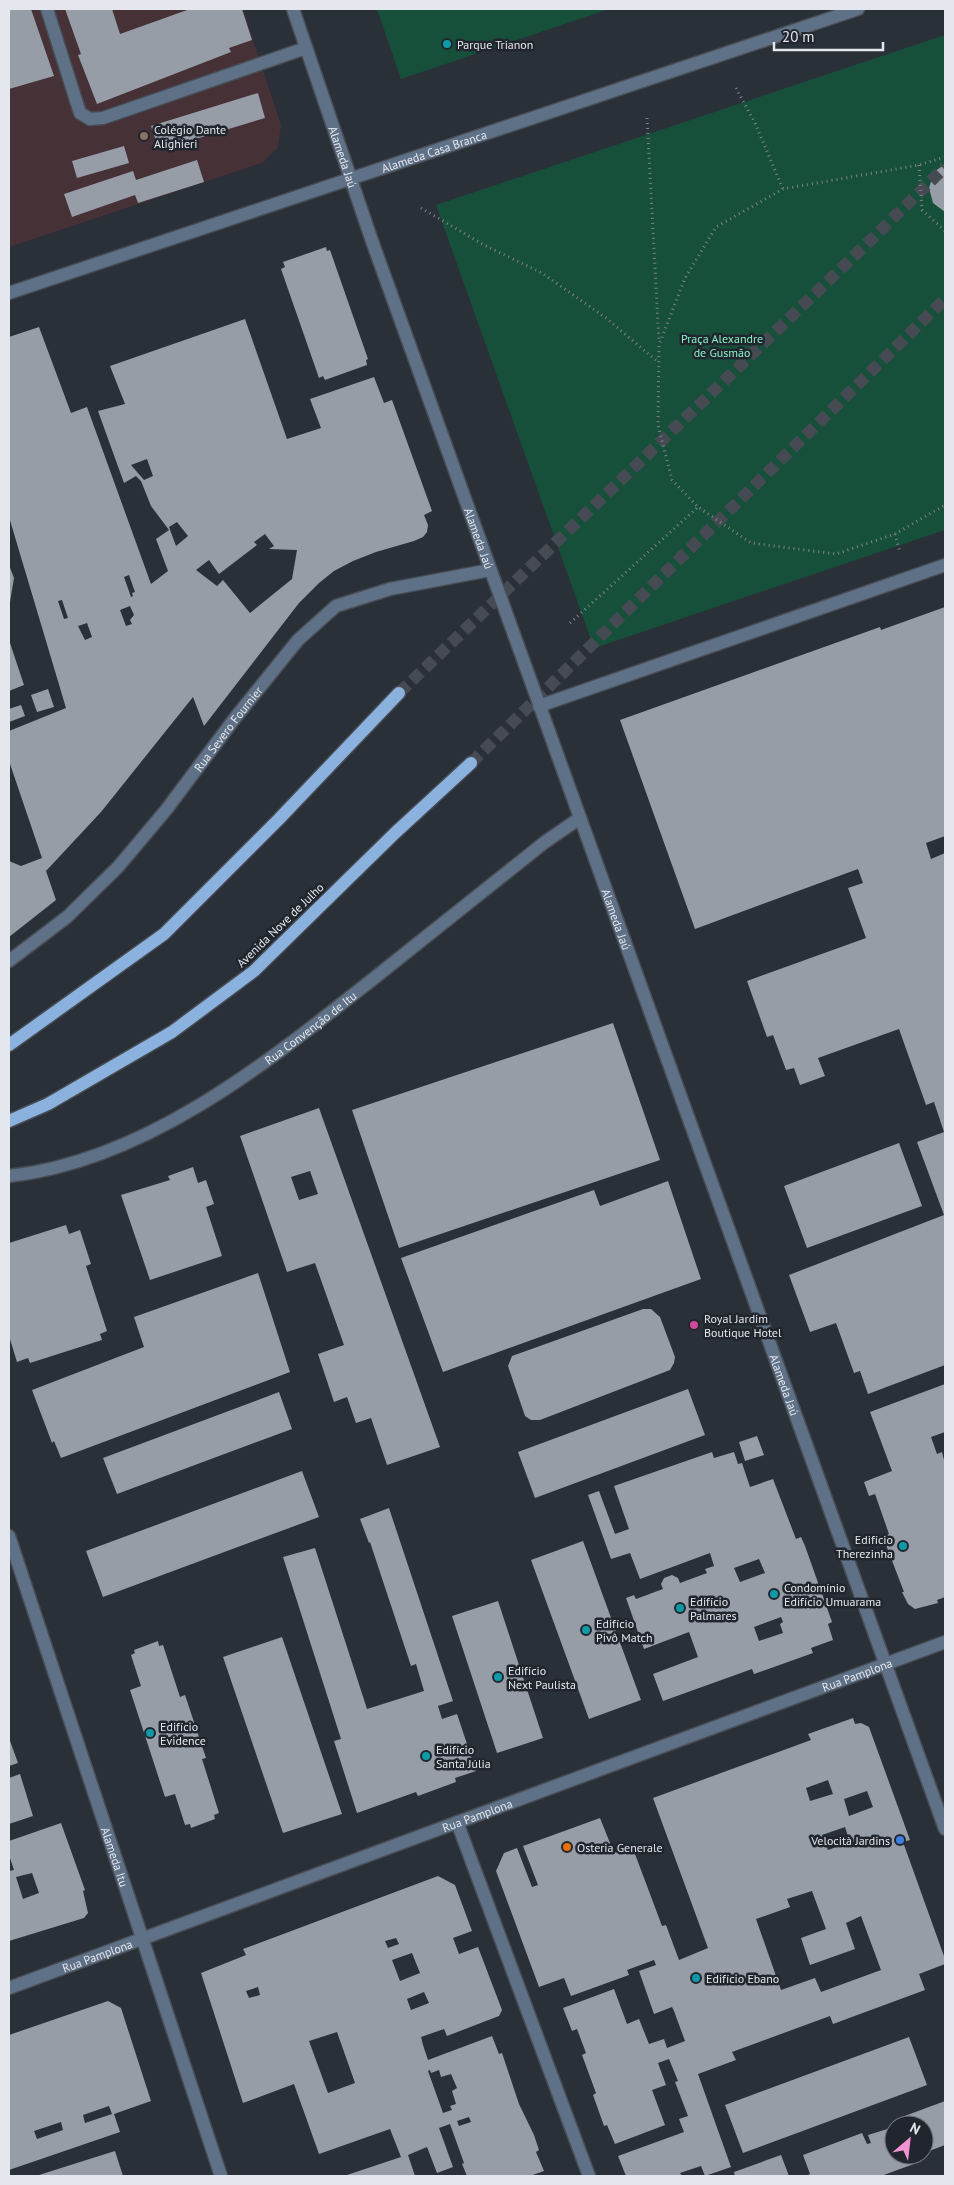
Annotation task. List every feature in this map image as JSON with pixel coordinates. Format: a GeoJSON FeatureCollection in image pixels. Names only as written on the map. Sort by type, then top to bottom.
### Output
{"type":"FeatureCollection","features":[{"type":"Feature","properties":{"kind":"main road"},"geometry":{"type":"LineString","coordinates":[[9,1045],[164,934],[279,819],[399,692]]}},
{"type":"Feature","properties":{"kind":"main road","name":"Avenida Nove de Julho"},"geometry":{"type":"LineString","coordinates":[[9,1121],[48,1104],[172,1032],[254,971],[471,763]]}},
{"type":"Feature","properties":{"kind":"street"},"geometry":{"type":"LineString","coordinates":[[47,9],[80,113],[90,119],[103,118],[306,48]]}},
{"type":"Feature","properties":{"kind":"street","name":"Alameda Jaú"},"geometry":{"type":"LineString","coordinates":[[293,9],[350,180],[945,1828]]}},
{"type":"Feature","properties":{"kind":"street","name":"Alameda Casa Branca"},"geometry":{"type":"LineString","coordinates":[[9,293],[858,9]]}},
{"type":"Feature","properties":{"kind":"street"},"geometry":{"type":"LineString","coordinates":[[539,706],[945,565]]}},
{"type":"Feature","properties":{"kind":"street","name":"Rua Severo Fournier"},"geometry":{"type":"LineString","coordinates":[[9,961],[67,917],[118,867],[166,810],[235,718],[298,640],[336,606],[390,589],[490,570]]}},
{"type":"Feature","properties":{"kind":"street","name":"Rua Convenção de Itu"},"geometry":{"type":"LineString","coordinates":[[9,1176],[40,1172],[92,1158],[160,1127],[227,1088],[282,1052],[545,842],[580,818]]}},
{"type":"Feature","properties":{"kind":"street","name":"Alameda Itu"},"geometry":{"type":"LineString","coordinates":[[9,1536],[221,2176]]}},
{"type":"Feature","properties":{"kind":"street","name":"Rua Pamplona"},"geometry":{"type":"LineString","coordinates":[[9,1988],[945,1642]]}},
{"type":"Feature","properties":{"kind":"street"},"geometry":{"type":"LineString","coordinates":[[457,1822],[589,2176]]}},
{"type":"Feature","properties":{"kind":"path"},"geometry":{"type":"LineString","coordinates":[[736,88],[755,124],[783,189]]}},
{"type":"Feature","properties":{"kind":"path"},"geometry":{"type":"LineString","coordinates":[[647,118],[659,345],[658,425],[672,480],[698,507],[751,542],[836,554],[895,534],[945,505]]}},
{"type":"Feature","properties":{"kind":"path"},"geometry":{"type":"LineString","coordinates":[[659,345],[685,278],[716,227],[783,189],[919,165],[945,158]]}},
{"type":"Feature","properties":{"kind":"path"},"geometry":{"type":"LineString","coordinates":[[919,165],[922,210],[945,231]]}},
{"type":"Feature","properties":{"kind":"path"},"geometry":{"type":"LineString","coordinates":[[421,208],[484,245],[542,273],[606,318],[658,362]]}},
{"type":"Feature","properties":{"kind":"path"},"geometry":{"type":"LineString","coordinates":[[570,623],[698,507]]}},
{"type":"Feature","properties":{"kind":"path"},"geometry":{"type":"LineString","coordinates":[[895,534],[902,561]]}},
{"type":"Feature","properties":{"kind":"shaded area","name":"Colégio Dante Alighieri"},"geometry":{"type":"Polygon","coordinates":[[[9,9],[243,9],[281,125],[278,147],[262,163],[9,247],[9,9]]]}},
{"type":"Feature","properties":{"kind":"green space","name":"Parque Trianon"},"geometry":{"type":"Polygon","coordinates":[[[377,9],[609,9],[401,79],[377,9]]]}},
{"type":"Feature","properties":{"kind":"green space","name":"Praça Alexandre de Gusmão"},"geometry":{"type":"Polygon","coordinates":[[[945,35],[945,530],[594,648],[436,205],[945,35]]]}},
{"type":"Feature","properties":{"kind":"building"},"geometry":{"type":"Polygon","coordinates":[[[9,9],[31,9],[54,76],[9,89],[9,9]]]}},
{"type":"Feature","properties":{"kind":"building"},"geometry":{"type":"Polygon","coordinates":[[[65,9],[112,9],[120,34],[190,9],[242,9],[252,40],[229,48],[231,52],[97,104],[78,55],[81,54],[65,9]]]}},
{"type":"Feature","properties":{"kind":"building"},"geometry":{"type":"Polygon","coordinates":[[[258,93],[265,118],[159,150],[151,126],[258,93]]]}},
{"type":"Feature","properties":{"kind":"building"},"geometry":{"type":"Polygon","coordinates":[[[124,146],[129,163],[77,178],[72,161],[124,146]]]}},
{"type":"Feature","properties":{"kind":"building"},"geometry":{"type":"Polygon","coordinates":[[[197,160],[204,182],[138,203],[135,195],[72,217],[64,194],[133,171],[136,180],[197,160]]]}},
{"type":"Feature","properties":{"kind":"building"},"geometry":{"type":"Polygon","coordinates":[[[945,164],[945,212],[933,203],[929,188],[934,172],[945,164]]]}},
{"type":"Feature","properties":{"kind":"building"},"geometry":{"type":"Polygon","coordinates":[[[326,247],[327,251],[330,250],[368,359],[366,360],[367,365],[325,380],[323,376],[319,378],[281,269],[285,267],[283,262],[326,247]]]}},
{"type":"Feature","properties":{"kind":"building"},"geometry":{"type":"Polygon","coordinates":[[[245,319],[287,439],[321,428],[310,399],[374,377],[384,403],[392,400],[432,511],[424,515],[428,525],[427,532],[423,537],[353,561],[334,571],[319,583],[299,603],[204,726],[193,697],[101,812],[46,871],[56,900],[9,937],[9,861],[21,866],[42,858],[9,761],[9,731],[66,708],[9,517],[9,337],[39,327],[71,413],[87,407],[151,584],[168,571],[156,539],[169,530],[151,506],[141,481],[136,476],[124,483],[98,411],[125,404],[110,366],[245,319]],[[147,459],[131,465],[144,480],[153,476],[147,459]],[[177,522],[169,527],[176,546],[188,536],[177,522]],[[265,534],[254,542],[257,545],[219,574],[209,560],[196,570],[217,586],[223,580],[250,613],[292,579],[297,550],[269,549],[274,546],[265,534]],[[129,575],[124,577],[131,597],[133,596],[132,593],[135,592],[129,575]],[[62,600],[58,601],[64,619],[68,618],[62,600]],[[130,606],[120,610],[126,626],[132,624],[130,620],[134,615],[130,606]],[[87,623],[78,626],[85,640],[92,637],[87,623]]]}},
{"type":"Feature","properties":{"kind":"building"},"geometry":{"type":"Polygon","coordinates":[[[9,565],[14,578],[10,602],[9,602],[9,565]]]}},
{"type":"Feature","properties":{"kind":"building"},"geometry":{"type":"Polygon","coordinates":[[[945,607],[945,836],[926,843],[931,859],[945,853],[945,1365],[868,1394],[860,1371],[854,1373],[836,1323],[810,1332],[789,1275],[944,1215],[917,1142],[944,1132],[934,1102],[926,1105],[899,1029],[818,1058],[825,1076],[800,1085],[794,1068],[786,1070],[773,1035],[767,1037],[747,981],[866,938],[848,888],[863,883],[858,869],[695,929],[620,720],[880,627],[881,630],[945,607]]]}},
{"type":"Feature","properties":{"kind":"building"},"geometry":{"type":"Polygon","coordinates":[[[9,643],[24,685],[9,691],[9,643]]]}},
{"type":"Feature","properties":{"kind":"building"},"geometry":{"type":"Polygon","coordinates":[[[48,689],[54,707],[37,712],[31,695],[48,689]]]}},
{"type":"Feature","properties":{"kind":"building"},"geometry":{"type":"Polygon","coordinates":[[[21,705],[25,716],[9,722],[9,709],[21,705]]]}},
{"type":"Feature","properties":{"kind":"building"},"geometry":{"type":"Polygon","coordinates":[[[613,1023],[660,1160],[399,1248],[352,1110],[613,1023]]]}},
{"type":"Feature","properties":{"kind":"building"},"geometry":{"type":"Polygon","coordinates":[[[319,1108],[440,1447],[387,1465],[371,1418],[356,1423],[347,1397],[334,1402],[318,1354],[344,1345],[315,1263],[287,1272],[240,1136],[319,1108]],[[310,1171],[291,1177],[299,1200],[318,1194],[310,1171]]]}},
{"type":"Feature","properties":{"kind":"building"},"geometry":{"type":"Polygon","coordinates":[[[899,1143],[922,1206],[807,1248],[784,1186],[899,1143]]]}},
{"type":"Feature","properties":{"kind":"building"},"geometry":{"type":"Polygon","coordinates":[[[193,1167],[198,1183],[206,1180],[214,1204],[206,1207],[222,1256],[150,1280],[121,1195],[170,1180],[168,1176],[193,1167]]]}},
{"type":"Feature","properties":{"kind":"building"},"geometry":{"type":"Polygon","coordinates":[[[668,1181],[701,1279],[443,1372],[401,1258],[594,1190],[600,1206],[668,1181]]]}},
{"type":"Feature","properties":{"kind":"building"},"geometry":{"type":"Polygon","coordinates":[[[66,1225],[69,1234],[80,1230],[91,1264],[86,1266],[107,1331],[100,1334],[102,1340],[30,1363],[28,1358],[17,1362],[9,1336],[9,1243],[66,1225]]]}},
{"type":"Feature","properties":{"kind":"building"},"geometry":{"type":"Polygon","coordinates":[[[258,1273],[290,1372],[61,1458],[54,1441],[52,1443],[32,1390],[144,1347],[134,1317],[258,1273]]]}},
{"type":"Feature","properties":{"kind":"building"},"geometry":{"type":"Polygon","coordinates":[[[643,1309],[651,1309],[660,1317],[675,1357],[670,1370],[540,1420],[531,1420],[525,1416],[508,1366],[512,1356],[643,1309]]]}},
{"type":"Feature","properties":{"kind":"building"},"geometry":{"type":"Polygon","coordinates":[[[945,1384],[945,1432],[931,1437],[937,1454],[942,1452],[945,1464],[945,1597],[937,1600],[938,1603],[915,1609],[908,1604],[902,1592],[904,1592],[883,1537],[889,1534],[875,1494],[869,1496],[864,1482],[892,1471],[870,1412],[945,1384]]]}},
{"type":"Feature","properties":{"kind":"building"},"geometry":{"type":"Polygon","coordinates":[[[688,1389],[705,1435],[535,1498],[518,1452],[688,1389]]]}},
{"type":"Feature","properties":{"kind":"building"},"geometry":{"type":"Polygon","coordinates":[[[279,1392],[292,1429],[117,1494],[103,1458],[279,1392]]]}},
{"type":"Feature","properties":{"kind":"building"},"geometry":{"type":"Polygon","coordinates":[[[757,1436],[764,1455],[745,1461],[739,1442],[757,1436]]]}},
{"type":"Feature","properties":{"kind":"building"},"geometry":{"type":"Polygon","coordinates":[[[712,1452],[714,1458],[734,1452],[738,1464],[742,1463],[750,1487],[773,1479],[796,1539],[801,1537],[805,1546],[832,1622],[828,1624],[833,1640],[811,1648],[813,1653],[774,1667],[754,1674],[752,1669],[663,1701],[653,1674],[698,1657],[689,1632],[644,1649],[626,1598],[634,1595],[636,1599],[663,1589],[661,1584],[664,1578],[672,1575],[678,1578],[680,1583],[707,1573],[705,1569],[714,1566],[710,1553],[640,1579],[630,1553],[611,1559],[588,1495],[599,1491],[615,1534],[629,1529],[614,1486],[712,1452]],[[759,1559],[734,1568],[740,1582],[765,1573],[759,1559]],[[781,1617],[754,1627],[759,1641],[783,1633],[780,1624],[783,1622],[781,1617]]]}},
{"type":"Feature","properties":{"kind":"building"},"geometry":{"type":"Polygon","coordinates":[[[302,1471],[319,1517],[103,1597],[86,1551],[302,1471]]]}},
{"type":"Feature","properties":{"kind":"building"},"geometry":{"type":"Polygon","coordinates":[[[389,1508],[453,1701],[438,1706],[442,1719],[457,1714],[476,1771],[455,1778],[456,1782],[418,1796],[416,1792],[357,1813],[334,1741],[341,1739],[283,1557],[315,1548],[367,1709],[424,1691],[416,1664],[411,1666],[370,1542],[360,1519],[389,1508]]]}},
{"type":"Feature","properties":{"kind":"building","name":"Edifício Pivô Match"},"geometry":{"type":"Polygon","coordinates":[[[583,1541],[641,1700],[589,1719],[531,1560],[583,1541]]]}},
{"type":"Feature","properties":{"kind":"building","name":"Edifício Next Paulista"},"geometry":{"type":"Polygon","coordinates":[[[498,1601],[543,1738],[497,1753],[452,1616],[498,1601]]]}},
{"type":"Feature","properties":{"kind":"building"},"geometry":{"type":"Polygon","coordinates":[[[282,1637],[342,1814],[283,1833],[223,1657],[282,1637]]]}},
{"type":"Feature","properties":{"kind":"building","name":"Edifício Evidence"},"geometry":{"type":"Polygon","coordinates":[[[158,1641],[159,1646],[163,1645],[180,1697],[185,1695],[206,1758],[202,1759],[219,1813],[214,1815],[215,1819],[191,1828],[190,1824],[185,1825],[175,1794],[165,1797],[130,1690],[141,1686],[131,1655],[135,1653],[134,1650],[158,1641]]]}},
{"type":"Feature","properties":{"kind":"building"},"geometry":{"type":"Polygon","coordinates":[[[853,1718],[855,1724],[861,1723],[869,1727],[910,1840],[903,1842],[945,1959],[945,1964],[919,1974],[925,1990],[833,2024],[830,2016],[732,2052],[736,2060],[698,2074],[731,2167],[705,2176],[701,2166],[680,2173],[682,2176],[626,2176],[618,2156],[684,2132],[679,2119],[688,2116],[675,2082],[678,2081],[669,2059],[658,2063],[666,2085],[652,2090],[665,2125],[615,2144],[607,2125],[604,2126],[593,2095],[596,2093],[582,2055],[586,2053],[577,2029],[572,2031],[563,2008],[614,1989],[627,2024],[639,2019],[649,2044],[664,2039],[667,2048],[685,2041],[672,2007],[654,2014],[639,1971],[656,1965],[654,1960],[627,1970],[629,1975],[571,1996],[564,1978],[539,1987],[496,1871],[504,1853],[517,1848],[532,1887],[538,1885],[523,1846],[600,1818],[614,1853],[632,1846],[662,1926],[666,1925],[679,1960],[708,1948],[653,1798],[811,1740],[808,1734],[853,1718]],[[828,1780],[806,1788],[810,1801],[833,1794],[828,1780]],[[867,1791],[844,1799],[849,1816],[873,1807],[867,1791]],[[845,1827],[822,1835],[828,1850],[850,1842],[845,1827]],[[812,1891],[787,1899],[790,1907],[756,1919],[781,1990],[815,1978],[821,1992],[881,1970],[861,1916],[846,1923],[855,1949],[810,1965],[801,1938],[826,1929],[812,1891]]]}},
{"type":"Feature","properties":{"kind":"building"},"geometry":{"type":"Polygon","coordinates":[[[9,1738],[18,1763],[9,1766],[9,1738]]]}},
{"type":"Feature","properties":{"kind":"building"},"geometry":{"type":"Polygon","coordinates":[[[20,1774],[33,1816],[9,1824],[9,1778],[20,1774]]]}},
{"type":"Feature","properties":{"kind":"building"},"geometry":{"type":"Polygon","coordinates":[[[61,1823],[85,1890],[83,1891],[88,1913],[84,1918],[9,1941],[9,1871],[14,1870],[9,1855],[9,1841],[61,1823]],[[32,1873],[16,1877],[23,1899],[39,1893],[32,1873]]]}},
{"type":"Feature","properties":{"kind":"building"},"geometry":{"type":"Polygon","coordinates":[[[438,1876],[455,1885],[472,1931],[453,1938],[459,1954],[478,1947],[502,2010],[499,2016],[447,2036],[444,2029],[421,2037],[423,2045],[428,2060],[492,2036],[499,2054],[502,2053],[519,2104],[534,2135],[539,2150],[536,2152],[544,2171],[530,2176],[467,2176],[450,2124],[439,2128],[453,2167],[437,2173],[427,2147],[408,2155],[415,2176],[344,2176],[401,2157],[390,2129],[319,2154],[294,2084],[243,2103],[201,1973],[246,1955],[243,1949],[438,1876]],[[396,1938],[385,1941],[388,1948],[399,1944],[396,1938]],[[412,1953],[392,1960],[400,1981],[420,1973],[412,1953]],[[258,1987],[246,1991],[249,1998],[260,1995],[258,1987]],[[424,1992],[407,1999],[411,2010],[429,2003],[424,1992]],[[337,2032],[309,2041],[328,2093],[355,2083],[337,2032]],[[430,2070],[428,2071],[443,2113],[452,2110],[450,2106],[456,2104],[452,2091],[457,2088],[451,2074],[441,2077],[439,2070],[431,2073],[430,2070]],[[469,2117],[457,2121],[459,2126],[471,2122],[469,2117]]]}},
{"type":"Feature","properties":{"kind":"building"},"geometry":{"type":"Polygon","coordinates":[[[108,2001],[121,2008],[151,2101],[114,2114],[120,2132],[9,2170],[9,2035],[108,2001]],[[109,2106],[83,2115],[85,2123],[112,2114],[109,2106]],[[61,2122],[34,2131],[37,2139],[63,2130],[61,2122]]]}},
{"type":"Feature","properties":{"kind":"building"},"geometry":{"type":"Polygon","coordinates":[[[909,2037],[927,2085],[743,2153],[725,2105],[909,2037]]]}},
{"type":"Feature","properties":{"kind":"building"},"geometry":{"type":"Polygon","coordinates":[[[945,2101],[945,2145],[934,2149],[934,2115],[907,2115],[945,2101]]]}},
{"type":"Feature","properties":{"kind":"building"},"geometry":{"type":"Polygon","coordinates":[[[884,2130],[884,2165],[911,2165],[881,2176],[806,2176],[810,2174],[803,2155],[862,2133],[867,2144],[871,2143],[868,2135],[884,2130]]]}},
{"type":"Feature","properties":{"kind":"building"},"geometry":{"type":"Polygon","coordinates":[[[115,2151],[123,2176],[36,2176],[61,2168],[115,2151]]]}},
{"type":"Feature","properties":{"kind":"building"},"geometry":{"type":"Polygon","coordinates":[[[781,2155],[789,2176],[735,2176],[734,2172],[781,2155]]]}},
{"type":"Feature","properties":{"kind":"tunnel"},"geometry":{"type":"LineString","coordinates":[[399,693],[945,167]]}},
{"type":"Feature","properties":{"kind":"tunnel"},"geometry":{"type":"LineString","coordinates":[[471,763],[945,299]]}},
{"type":"Feature","properties":{"kind":"place","name":"Parque Trianon"},"geometry":{"type":"Point","coordinates":[447,44]}},
{"type":"Feature","properties":{"kind":"place","name":"Colégio Dante Alighieri"},"geometry":{"type":"Point","coordinates":[144,136]}},
{"type":"Feature","properties":{"kind":"place","name":"Royal Jardim Boutique Hotel"},"geometry":{"type":"Point","coordinates":[694,1325]}},
{"type":"Feature","properties":{"kind":"place","name":"Edifício Therezinha"},"geometry":{"type":"Point","coordinates":[903,1546]}},
{"type":"Feature","properties":{"kind":"place","name":"Condomínio Edifício Umuarama"},"geometry":{"type":"Point","coordinates":[774,1594]}},
{"type":"Feature","properties":{"kind":"place","name":"Edifício Palmares"},"geometry":{"type":"Point","coordinates":[680,1608]}},
{"type":"Feature","properties":{"kind":"place","name":"Edifício Pivô Match"},"geometry":{"type":"Point","coordinates":[586,1630]}},
{"type":"Feature","properties":{"kind":"place","name":"Edifício Next Paulista"},"geometry":{"type":"Point","coordinates":[498,1677]}},
{"type":"Feature","properties":{"kind":"place","name":"Edifício Evidence"},"geometry":{"type":"Point","coordinates":[150,1733]}},
{"type":"Feature","properties":{"kind":"place","name":"Edifício Santa Júlia"},"geometry":{"type":"Point","coordinates":[426,1756]}},
{"type":"Feature","properties":{"kind":"place","name":"Velocità Jardins"},"geometry":{"type":"Point","coordinates":[900,1840]}},
{"type":"Feature","properties":{"kind":"place","name":"Osteria Generale"},"geometry":{"type":"Point","coordinates":[567,1847]}},
{"type":"Feature","properties":{"kind":"place","name":"Edifício Ebano"},"geometry":{"type":"Point","coordinates":[696,1978]}}]}
